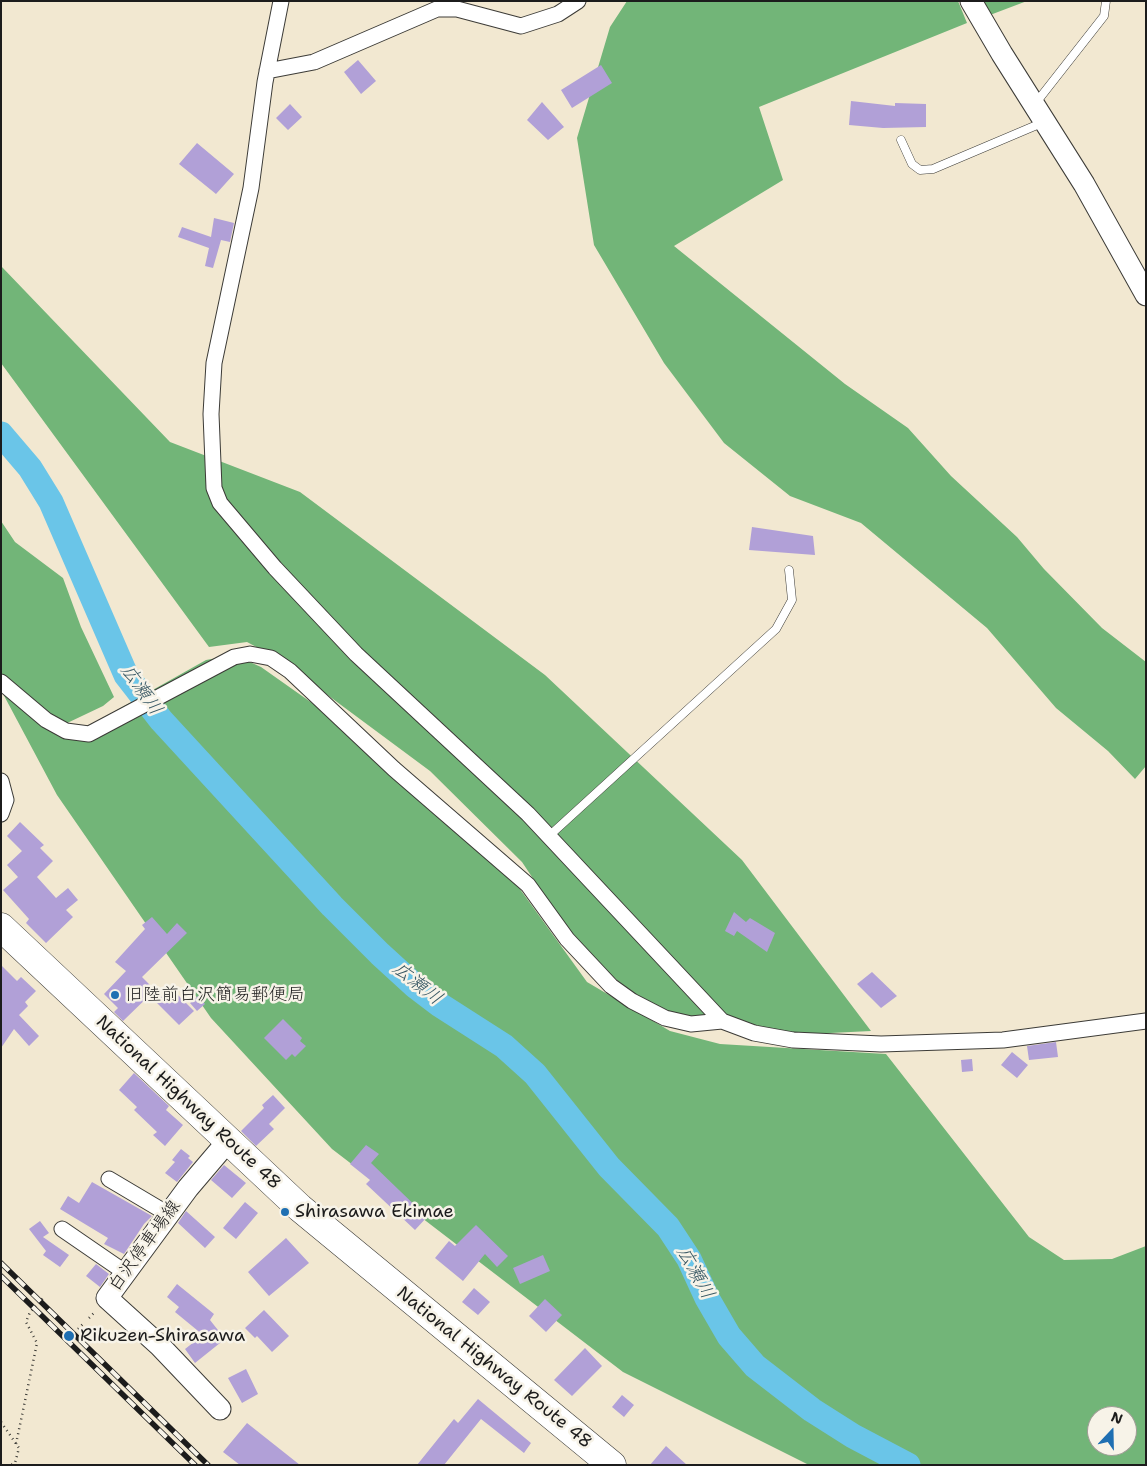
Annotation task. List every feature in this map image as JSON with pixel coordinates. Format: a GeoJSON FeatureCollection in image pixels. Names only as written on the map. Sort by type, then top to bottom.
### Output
{"type":"FeatureCollection","features":[{"type":"Feature","properties":{"kind":"highway","name":"National Highway Route 48"},"geometry":{"type":"LineString","coordinates":[[1,926],[300,1208],[612,1465]]}},
{"type":"Feature","properties":{"kind":"main road"},"geometry":{"type":"LineString","coordinates":[[972,1],[1039,114],[1084,184],[1146,295]]}},
{"type":"Feature","properties":{"kind":"main road","name":"白沢停車場線"},"geometry":{"type":"LineString","coordinates":[[220,1409],[160,1346],[107,1298],[168,1214],[228,1142]]}},
{"type":"Feature","properties":{"kind":"street"},"geometry":{"type":"LineString","coordinates":[[281,1],[268,71],[251,188],[214,363],[211,414],[214,488],[224,510],[275,568],[356,654],[456,745],[549,836],[722,1021]]}},
{"type":"Feature","properties":{"kind":"street"},"geometry":{"type":"LineString","coordinates":[[268,71],[314,62],[437,9],[457,9],[521,26],[558,14],[578,1]]}},
{"type":"Feature","properties":{"kind":"street"},"geometry":{"type":"LineString","coordinates":[[1,682],[46,720],[66,731],[89,734],[234,657],[250,654],[263,656],[290,671],[394,769],[528,884],[567,939],[611,986],[632,1001],[665,1018],[692,1024],[722,1021],[754,1033],[793,1040],[881,1044],[1003,1040],[1146,1020]]}},
{"type":"Feature","properties":{"kind":"street"},"geometry":{"type":"LineString","coordinates":[[1,781],[6,800],[1,814]]}},
{"type":"Feature","properties":{"kind":"street"},"geometry":{"type":"LineString","coordinates":[[109,1178],[168,1214]]}},
{"type":"Feature","properties":{"kind":"street"},"geometry":{"type":"LineString","coordinates":[[62,1229],[126,1272]]}},
{"type":"Feature","properties":{"kind":"lane"},"geometry":{"type":"LineString","coordinates":[[901,140],[912,164],[920,170],[932,169],[1039,114],[1104,16],[1106,1]]}},
{"type":"Feature","properties":{"kind":"lane"},"geometry":{"type":"LineString","coordinates":[[549,836],[776,628],[792,600],[789,570]]}},
{"type":"Feature","properties":{"kind":"path"},"geometry":{"type":"LineString","coordinates":[[16,1444],[37,1342],[26,1322],[30,1312],[44,1297]]}},
{"type":"Feature","properties":{"kind":"path"},"geometry":{"type":"LineString","coordinates":[[78,1329],[83,1324]]}},
{"type":"Feature","properties":{"kind":"path"},"geometry":{"type":"LineString","coordinates":[[1,1422],[19,1448],[15,1463],[11,1465]]}},
{"type":"Feature","properties":{"kind":"green space"},"geometry":{"type":"Polygon","coordinates":[[[627,1],[958,1],[967,23],[759,107],[783,180],[674,246],[845,384],[908,428],[951,476],[1017,537],[1044,569],[1102,628],[1146,662],[1146,766],[1135,779],[1108,751],[1056,708],[987,628],[861,523],[790,496],[724,443],[664,363],[594,245],[577,138],[610,27],[627,1]]]}},
{"type":"Feature","properties":{"kind":"green space"},"geometry":{"type":"Polygon","coordinates":[[[983,1],[1027,1],[990,15],[983,1]]]}},
{"type":"Feature","properties":{"kind":"green space"},"geometry":{"type":"Polygon","coordinates":[[[1,266],[170,442],[300,492],[545,675],[742,860],[871,1031],[810,1034],[713,1027],[652,1008],[582,952],[522,862],[430,771],[279,659],[247,642],[209,647],[1,363],[1,266]]]}},
{"type":"Feature","properties":{"kind":"green space"},"geometry":{"type":"Polygon","coordinates":[[[1,521],[15,542],[63,578],[81,627],[114,697],[103,706],[63,725],[1,676],[1,521]]]}},
{"type":"Feature","properties":{"kind":"green space"},"geometry":{"type":"Polygon","coordinates":[[[234,655],[261,667],[346,727],[517,885],[587,982],[670,1031],[720,1044],[886,1054],[1029,1237],[1064,1260],[1112,1259],[1146,1246],[1146,1465],[809,1465],[623,1372],[332,1149],[211,1018],[57,795],[1,690],[58,736],[73,740],[92,729],[110,714],[206,660],[234,655]]]}},
{"type":"Feature","properties":{"kind":"building"},"geometry":{"type":"Polygon","coordinates":[[[358,60],[376,81],[361,94],[344,72],[358,60]]]}},
{"type":"Feature","properties":{"kind":"building"},"geometry":{"type":"Polygon","coordinates":[[[601,65],[612,83],[572,108],[561,90],[601,65]]]}},
{"type":"Feature","properties":{"kind":"building"},"geometry":{"type":"Polygon","coordinates":[[[851,101],[895,106],[895,103],[926,104],[926,127],[883,128],[849,125],[851,101]]]}},
{"type":"Feature","properties":{"kind":"building"},"geometry":{"type":"Polygon","coordinates":[[[542,102],[564,127],[548,140],[527,120],[542,102]]]}},
{"type":"Feature","properties":{"kind":"building"},"geometry":{"type":"Polygon","coordinates":[[[290,104],[302,117],[288,130],[276,118],[290,104]]]}},
{"type":"Feature","properties":{"kind":"building"},"geometry":{"type":"Polygon","coordinates":[[[197,143],[234,174],[216,194],[179,164],[197,143]]]}},
{"type":"Feature","properties":{"kind":"building"},"geometry":{"type":"Polygon","coordinates":[[[214,218],[234,223],[230,242],[221,240],[213,268],[205,266],[209,248],[178,237],[182,227],[211,237],[214,218]]]}},
{"type":"Feature","properties":{"kind":"building"},"geometry":{"type":"Polygon","coordinates":[[[752,527],[813,536],[815,555],[749,550],[752,527]]]}},
{"type":"Feature","properties":{"kind":"building"},"geometry":{"type":"Polygon","coordinates":[[[20,822],[44,845],[40,848],[53,861],[37,877],[56,898],[68,888],[78,900],[66,910],[73,917],[46,943],[26,923],[29,919],[3,890],[18,877],[7,865],[22,851],[7,836],[20,822]]]}},
{"type":"Feature","properties":{"kind":"building"},"geometry":{"type":"Polygon","coordinates":[[[734,912],[746,922],[750,918],[775,933],[767,952],[737,931],[734,936],[725,931],[734,912]]]}},
{"type":"Feature","properties":{"kind":"building"},"geometry":{"type":"Polygon","coordinates":[[[152,917],[167,934],[177,923],[187,933],[142,977],[155,990],[123,1021],[114,1012],[118,1008],[104,994],[126,971],[115,962],[145,929],[142,925],[152,917]]]}},
{"type":"Feature","properties":{"kind":"building"},"geometry":{"type":"Polygon","coordinates":[[[1,965],[17,981],[21,977],[36,991],[25,1002],[28,1006],[19,1015],[39,1036],[29,1046],[14,1029],[1,1048],[1,965]]]}},
{"type":"Feature","properties":{"kind":"building"},"geometry":{"type":"Polygon","coordinates":[[[872,972],[897,996],[881,1008],[857,984],[872,972]]]}},
{"type":"Feature","properties":{"kind":"building"},"geometry":{"type":"Polygon","coordinates":[[[171,988],[194,1011],[179,1025],[156,1002],[171,988]]]}},
{"type":"Feature","properties":{"kind":"building"},"geometry":{"type":"Polygon","coordinates":[[[198,996],[205,1004],[197,1011],[190,1003],[198,996]]]}},
{"type":"Feature","properties":{"kind":"building"},"geometry":{"type":"Polygon","coordinates":[[[283,1019],[302,1038],[300,1041],[306,1046],[295,1057],[292,1054],[286,1060],[264,1038],[283,1019]]]}},
{"type":"Feature","properties":{"kind":"building"},"geometry":{"type":"Polygon","coordinates":[[[1056,1042],[1058,1057],[1029,1060],[1027,1046],[1056,1042]]]}},
{"type":"Feature","properties":{"kind":"building"},"geometry":{"type":"Polygon","coordinates":[[[1012,1052],[1028,1065],[1017,1078],[1001,1065],[1012,1052]]]}},
{"type":"Feature","properties":{"kind":"building"},"geometry":{"type":"Polygon","coordinates":[[[972,1059],[973,1071],[962,1072],[961,1060],[972,1059]]]}},
{"type":"Feature","properties":{"kind":"building"},"geometry":{"type":"Polygon","coordinates":[[[134,1073],[169,1106],[166,1110],[183,1125],[165,1146],[153,1135],[157,1132],[134,1110],[137,1107],[119,1090],[134,1073]]]}},
{"type":"Feature","properties":{"kind":"building"},"geometry":{"type":"Polygon","coordinates":[[[273,1095],[285,1108],[269,1124],[274,1129],[256,1146],[241,1131],[264,1108],[262,1105],[273,1095]]]}},
{"type":"Feature","properties":{"kind":"building"},"geometry":{"type":"Polygon","coordinates":[[[366,1145],[379,1154],[371,1163],[427,1217],[415,1230],[366,1184],[370,1180],[350,1164],[366,1145]]]}},
{"type":"Feature","properties":{"kind":"building"},"geometry":{"type":"Polygon","coordinates":[[[181,1149],[190,1156],[188,1158],[193,1162],[177,1182],[165,1173],[175,1162],[172,1160],[181,1149]]]}},
{"type":"Feature","properties":{"kind":"building"},"geometry":{"type":"Polygon","coordinates":[[[224,1165],[246,1183],[232,1198],[211,1180],[224,1165]]]}},
{"type":"Feature","properties":{"kind":"building"},"geometry":{"type":"Polygon","coordinates":[[[92,1182],[152,1216],[144,1224],[124,1254],[104,1244],[108,1238],[60,1209],[68,1196],[79,1203],[92,1182]]]}},
{"type":"Feature","properties":{"kind":"building"},"geometry":{"type":"Polygon","coordinates":[[[245,1202],[258,1213],[236,1239],[223,1228],[245,1202]]]}},
{"type":"Feature","properties":{"kind":"building"},"geometry":{"type":"Polygon","coordinates":[[[186,1211],[215,1237],[205,1248],[178,1223],[186,1211]]]}},
{"type":"Feature","properties":{"kind":"building"},"geometry":{"type":"Polygon","coordinates":[[[40,1221],[49,1233],[43,1237],[69,1255],[60,1267],[43,1255],[46,1251],[29,1229],[40,1221]]]}},
{"type":"Feature","properties":{"kind":"building"},"geometry":{"type":"Polygon","coordinates":[[[476,1225],[508,1256],[497,1267],[485,1254],[463,1281],[435,1258],[449,1241],[455,1246],[476,1225]]]}},
{"type":"Feature","properties":{"kind":"building"},"geometry":{"type":"Polygon","coordinates":[[[286,1238],[309,1263],[269,1296],[248,1272],[286,1238]]]}},
{"type":"Feature","properties":{"kind":"building"},"geometry":{"type":"Polygon","coordinates":[[[543,1255],[550,1271],[520,1284],[513,1268],[543,1255]]]}},
{"type":"Feature","properties":{"kind":"building"},"geometry":{"type":"Polygon","coordinates":[[[96,1264],[109,1274],[100,1287],[86,1276],[96,1264]]]}},
{"type":"Feature","properties":{"kind":"building"},"geometry":{"type":"Polygon","coordinates":[[[177,1284],[214,1314],[210,1320],[225,1339],[195,1363],[185,1349],[203,1335],[175,1312],[179,1307],[167,1297],[177,1284]]]}},
{"type":"Feature","properties":{"kind":"building"},"geometry":{"type":"Polygon","coordinates":[[[474,1288],[490,1302],[478,1315],[462,1302],[474,1288]]]}},
{"type":"Feature","properties":{"kind":"building"},"geometry":{"type":"Polygon","coordinates":[[[545,1299],[562,1315],[546,1332],[529,1316],[545,1299]]]}},
{"type":"Feature","properties":{"kind":"building"},"geometry":{"type":"Polygon","coordinates":[[[264,1310],[289,1336],[272,1352],[257,1336],[255,1338],[245,1328],[264,1310]]]}},
{"type":"Feature","properties":{"kind":"building"},"geometry":{"type":"Polygon","coordinates":[[[585,1348],[602,1366],[572,1396],[554,1380],[585,1348]]]}},
{"type":"Feature","properties":{"kind":"building"},"geometry":{"type":"Polygon","coordinates":[[[246,1369],[258,1394],[242,1403],[228,1378],[246,1369]]]}},
{"type":"Feature","properties":{"kind":"building"},"geometry":{"type":"Polygon","coordinates":[[[622,1395],[634,1405],[624,1417],[612,1407],[622,1395]]]}},
{"type":"Feature","properties":{"kind":"building"},"geometry":{"type":"Polygon","coordinates":[[[478,1399],[531,1443],[524,1453],[481,1419],[444,1465],[417,1465],[454,1419],[458,1423],[478,1399]]]}},
{"type":"Feature","properties":{"kind":"building"},"geometry":{"type":"Polygon","coordinates":[[[247,1423],[300,1465],[240,1465],[223,1452],[247,1423]]]}},
{"type":"Feature","properties":{"kind":"building"},"geometry":{"type":"Polygon","coordinates":[[[666,1446],[687,1465],[650,1465],[666,1446]]]}},
{"type":"Feature","properties":{"kind":"waterway","name":"広瀬川"},"geometry":{"type":"LineString","coordinates":[[1,434],[30,468],[51,502],[126,675],[161,720],[332,906],[380,954],[415,986],[440,1005],[504,1046],[535,1074],[609,1167],[668,1227],[689,1259],[707,1298],[729,1336],[755,1366],[812,1410],[853,1436],[908,1465]]}},
{"type":"Feature","properties":{"kind":"railway"},"geometry":{"type":"LineString","coordinates":[[1,1263],[208,1465]]}},
{"type":"Feature","properties":{"kind":"railway"},"geometry":{"type":"LineString","coordinates":[[1,1276],[195,1465]]}},
{"type":"Feature","properties":{"kind":"place","name":"旧陸前白沢簡易郵便局"},"geometry":{"type":"Point","coordinates":[115,995]}},
{"type":"Feature","properties":{"kind":"place","name":"Shirasawa Ekimae"},"geometry":{"type":"Point","coordinates":[285,1212]}},
{"type":"Feature","properties":{"kind":"place","name":"Rikuzen-Shirasawa"},"geometry":{"type":"Point","coordinates":[69,1336]}}]}
